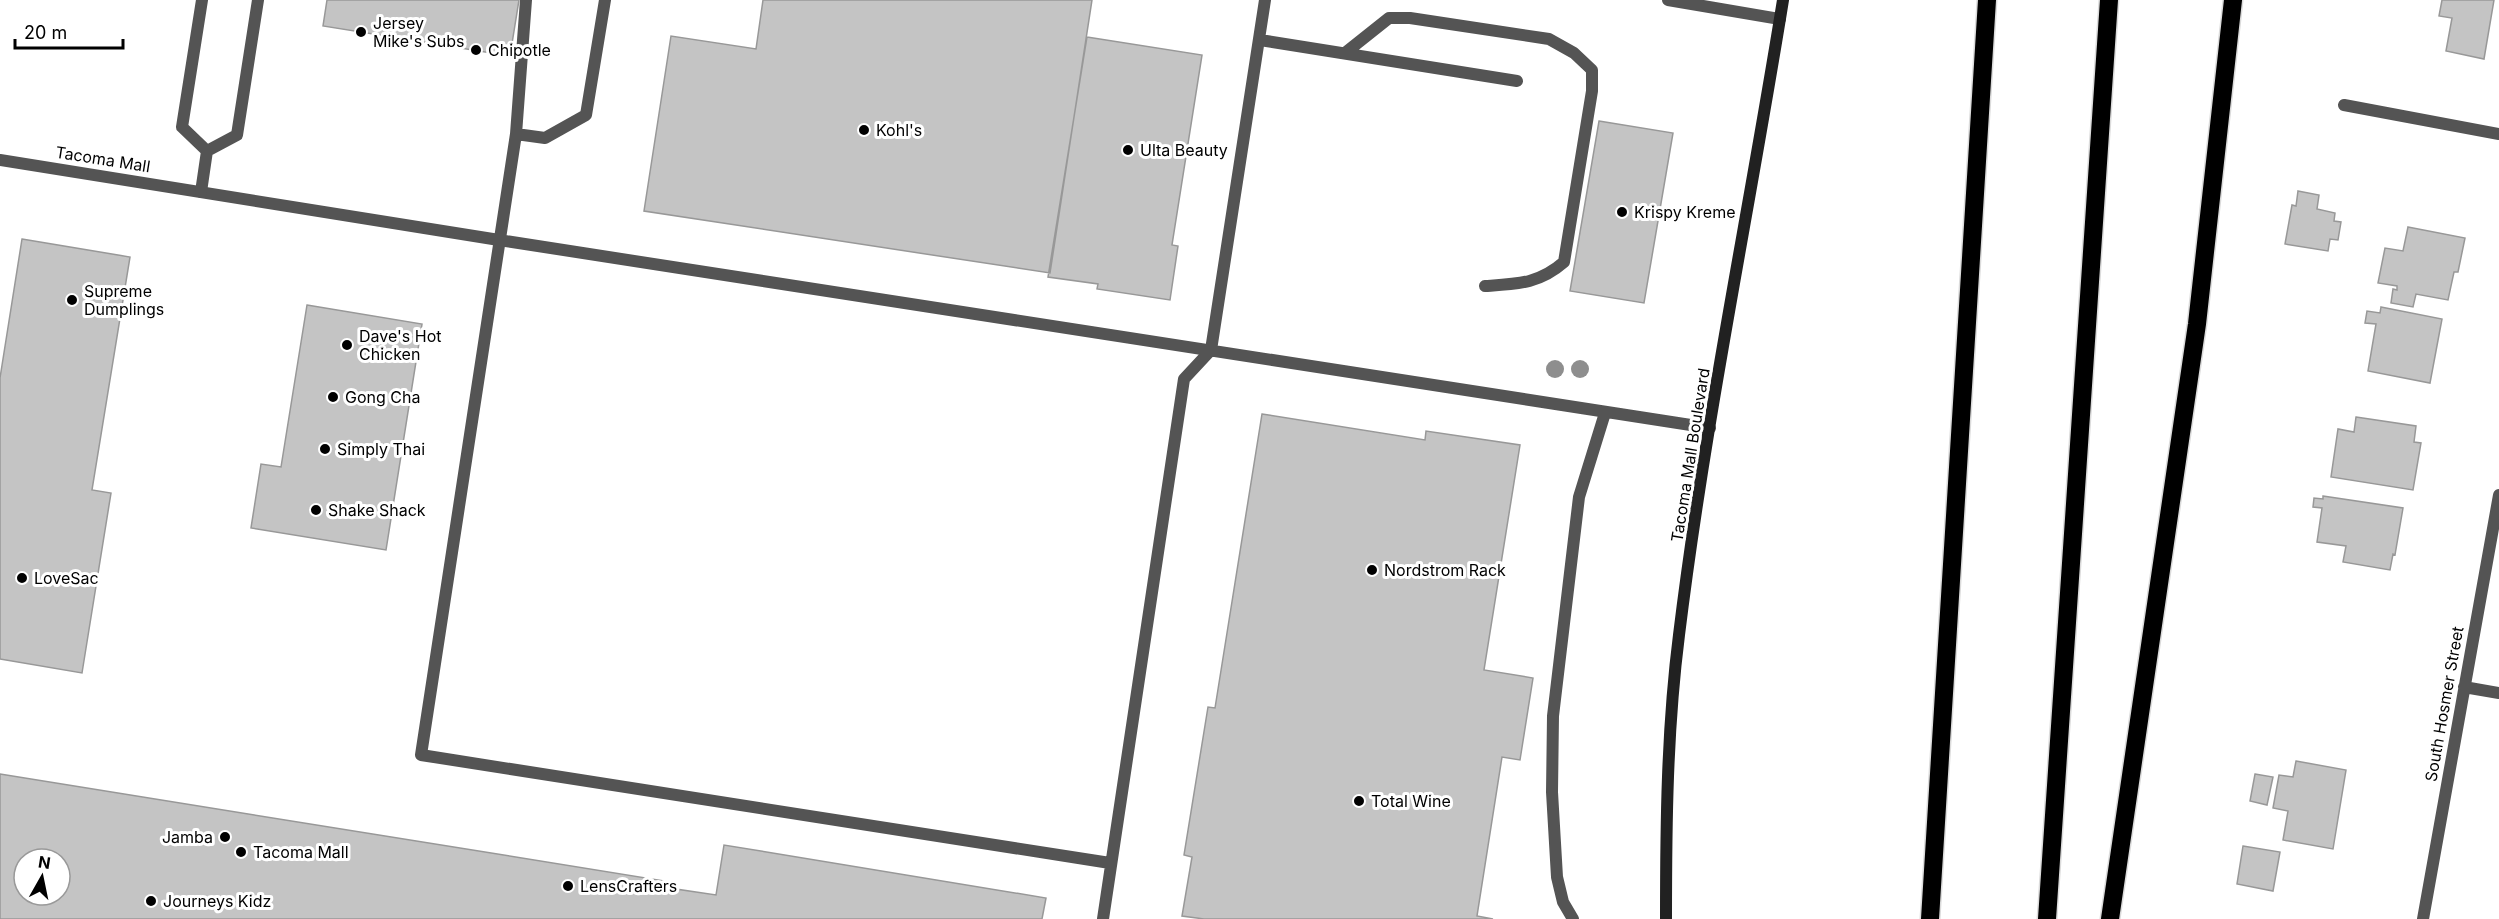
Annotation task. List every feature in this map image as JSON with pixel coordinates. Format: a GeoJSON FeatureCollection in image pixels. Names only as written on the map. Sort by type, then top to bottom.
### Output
{"type":"FeatureCollection","features":[{"type":"Feature","properties":{"kind":"highway"},"geometry":{"type":"LineString","coordinates":[[1930,919],[1987,0]]}},
{"type":"Feature","properties":{"kind":"highway"},"geometry":{"type":"LineString","coordinates":[[2047,919],[2109,0]]}},
{"type":"Feature","properties":{"kind":"highway"},"geometry":{"type":"LineString","coordinates":[[2110,919],[2197,324],[2233,0]]}},
{"type":"Feature","properties":{"kind":"street"},"geometry":{"type":"LineString","coordinates":[[202,0],[182,127],[207,151]]}},
{"type":"Feature","properties":{"kind":"street"},"geometry":{"type":"LineString","coordinates":[[207,151],[237,135],[258,0]]}},
{"type":"Feature","properties":{"kind":"street"},"geometry":{"type":"LineString","coordinates":[[526,0],[516,134],[421,755],[1110,863]]}},
{"type":"Feature","properties":{"kind":"street"},"geometry":{"type":"LineString","coordinates":[[516,134],[545,138],[586,115],[605,0]]}},
{"type":"Feature","properties":{"kind":"street"},"geometry":{"type":"LineString","coordinates":[[1102,919],[1184,379],[1211,350],[1265,0]]}},
{"type":"Feature","properties":{"kind":"street"},"geometry":{"type":"LineString","coordinates":[[1668,0],[1780,19]]}},
{"type":"Feature","properties":{"kind":"street","name":"Tacoma Mall Boulevard"},"geometry":{"type":"LineString","coordinates":[[1666,919],[1668,774],[1679,636],[1710,428],[1783,0]]}},
{"type":"Feature","properties":{"kind":"street"},"geometry":{"type":"LineString","coordinates":[[1345,53],[1389,18],[1410,18],[1549,39],[1574,54],[1592,70],[1592,91],[1564,262],[1552,273],[1528,283],[1485,286]]}},
{"type":"Feature","properties":{"kind":"street"},"geometry":{"type":"LineString","coordinates":[[1260,40],[1517,81]]}},
{"type":"Feature","properties":{"kind":"street"},"geometry":{"type":"LineString","coordinates":[[2344,105],[2499,134]]}},
{"type":"Feature","properties":{"kind":"street"},"geometry":{"type":"LineString","coordinates":[[201,192],[207,151]]}},
{"type":"Feature","properties":{"kind":"street","name":"Tacoma Mall"},"geometry":{"type":"LineString","coordinates":[[0,160],[1710,428]]}},
{"type":"Feature","properties":{"kind":"street"},"geometry":{"type":"LineString","coordinates":[[1573,919],[1563,902],[1557,877],[1552,792],[1553,716],[1579,497],[1605,412]]}},
{"type":"Feature","properties":{"kind":"street","name":"South Hosmer Street"},"geometry":{"type":"LineString","coordinates":[[2423,919],[2499,495]]}},
{"type":"Feature","properties":{"kind":"street"},"geometry":{"type":"LineString","coordinates":[[2464,687],[2499,693]]}},
{"type":"Feature","properties":{"kind":"building"},"geometry":{"type":"Polygon","coordinates":[[[327,0],[519,0],[510,56],[323,26],[327,0]]]}},
{"type":"Feature","properties":{"kind":"building","name":"Kohl's"},"geometry":{"type":"Polygon","coordinates":[[[763,0],[1092,0],[1050,273],[644,211],[671,36],[756,49],[763,0]]]}},
{"type":"Feature","properties":{"kind":"building"},"geometry":{"type":"Polygon","coordinates":[[[2442,0],[2494,0],[2484,59],[2446,51],[2452,18],[2439,16],[2442,0]]]}},
{"type":"Feature","properties":{"kind":"building","name":"Ulta Beauty"},"geometry":{"type":"Polygon","coordinates":[[[1087,37],[1202,55],[1172,245],[1178,246],[1170,300],[1097,289],[1098,284],[1048,277],[1087,37]]]}},
{"type":"Feature","properties":{"kind":"building","name":"Krispy Kreme"},"geometry":{"type":"Polygon","coordinates":[[[1599,121],[1673,133],[1644,303],[1570,291],[1599,121]]]}},
{"type":"Feature","properties":{"kind":"building"},"geometry":{"type":"Polygon","coordinates":[[[2298,191],[2319,195],[2317,209],[2335,213],[2334,221],[2341,222],[2338,240],[2330,239],[2328,251],[2285,244],[2292,205],[2296,206],[2298,191]]]}},
{"type":"Feature","properties":{"kind":"building"},"geometry":{"type":"Polygon","coordinates":[[[2408,227],[2465,238],[2458,272],[2454,272],[2448,300],[2416,294],[2413,307],[2391,303],[2393,289],[2397,290],[2397,286],[2378,283],[2385,248],[2403,251],[2408,227]]]}},
{"type":"Feature","properties":{"kind":"building"},"geometry":{"type":"Polygon","coordinates":[[[22,239],[130,257],[92,490],[111,493],[82,673],[0,659],[0,378],[22,239]]]}},
{"type":"Feature","properties":{"kind":"building"},"geometry":{"type":"Polygon","coordinates":[[[307,305],[422,324],[386,550],[251,528],[261,464],[281,467],[307,305]]]}},
{"type":"Feature","properties":{"kind":"building"},"geometry":{"type":"Polygon","coordinates":[[[2381,307],[2442,319],[2430,383],[2368,371],[2376,324],[2365,323],[2367,311],[2380,313],[2381,307]]]}},
{"type":"Feature","properties":{"kind":"building"},"geometry":{"type":"Polygon","coordinates":[[[1262,414],[1425,440],[1426,431],[1520,445],[1484,670],[1533,678],[1520,760],[1502,757],[1477,916],[1493,919],[1204,919],[1182,916],[1192,857],[1184,855],[1208,707],[1215,708],[1262,414]]]}},
{"type":"Feature","properties":{"kind":"building"},"geometry":{"type":"Polygon","coordinates":[[[2356,417],[2416,426],[2414,442],[2421,443],[2413,490],[2331,477],[2338,429],[2354,432],[2356,417]]]}},
{"type":"Feature","properties":{"kind":"building"},"geometry":{"type":"Polygon","coordinates":[[[2323,496],[2403,508],[2395,555],[2393,554],[2390,570],[2343,562],[2346,546],[2317,542],[2322,508],[2313,507],[2314,498],[2323,499],[2323,496]]]}},
{"type":"Feature","properties":{"kind":"building"},"geometry":{"type":"Polygon","coordinates":[[[2296,761],[2346,770],[2333,849],[2283,840],[2288,811],[2273,808],[2279,775],[2293,777],[2296,761]]]}},
{"type":"Feature","properties":{"kind":"building","name":"Tacoma Mall"},"geometry":{"type":"Polygon","coordinates":[[[0,774],[677,883],[676,889],[716,895],[724,845],[1046,898],[1042,919],[0,919],[0,774]]]}},
{"type":"Feature","properties":{"kind":"building"},"geometry":{"type":"Polygon","coordinates":[[[2255,774],[2273,777],[2267,805],[2250,801],[2255,774]]]}},
{"type":"Feature","properties":{"kind":"building"},"geometry":{"type":"Polygon","coordinates":[[[2243,846],[2280,852],[2273,891],[2237,884],[2243,846]]]}},
{"type":"Feature","properties":{"kind":"place","name":"Jersey Mike's Subs"},"geometry":{"type":"Point","coordinates":[361,32]}},
{"type":"Feature","properties":{"kind":"place","name":"Chipotle"},"geometry":{"type":"Point","coordinates":[476,50]}},
{"type":"Feature","properties":{"kind":"place","name":"Kohl's"},"geometry":{"type":"Point","coordinates":[864,130]}},
{"type":"Feature","properties":{"kind":"place","name":"Ulta Beauty"},"geometry":{"type":"Point","coordinates":[1128,150]}},
{"type":"Feature","properties":{"kind":"place","name":"Krispy Kreme"},"geometry":{"type":"Point","coordinates":[1622,212]}},
{"type":"Feature","properties":{"kind":"place","name":"Supreme Dumplings"},"geometry":{"type":"Point","coordinates":[72,300]}},
{"type":"Feature","properties":{"kind":"place","name":"Dave's Hot Chicken"},"geometry":{"type":"Point","coordinates":[347,345]}},
{"type":"Feature","properties":{"kind":"place","name":"Gong Cha"},"geometry":{"type":"Point","coordinates":[333,397]}},
{"type":"Feature","properties":{"kind":"place","name":"Simply Thai"},"geometry":{"type":"Point","coordinates":[325,449]}},
{"type":"Feature","properties":{"kind":"place","name":"Shake Shack"},"geometry":{"type":"Point","coordinates":[316,510]}},
{"type":"Feature","properties":{"kind":"place","name":"Nordstrom Rack"},"geometry":{"type":"Point","coordinates":[1372,570]}},
{"type":"Feature","properties":{"kind":"place","name":"LoveSac"},"geometry":{"type":"Point","coordinates":[22,578]}},
{"type":"Feature","properties":{"kind":"place","name":"Total Wine"},"geometry":{"type":"Point","coordinates":[1359,801]}},
{"type":"Feature","properties":{"kind":"place","name":"Jamba"},"geometry":{"type":"Point","coordinates":[225,837]}},
{"type":"Feature","properties":{"kind":"place","name":"Tacoma Mall"},"geometry":{"type":"Point","coordinates":[241,852]}},
{"type":"Feature","properties":{"kind":"place","name":"LensCrafters"},"geometry":{"type":"Point","coordinates":[568,886]}},
{"type":"Feature","properties":{"kind":"place","name":"Journeys Kidz"},"geometry":{"type":"Point","coordinates":[151,901]}}]}
